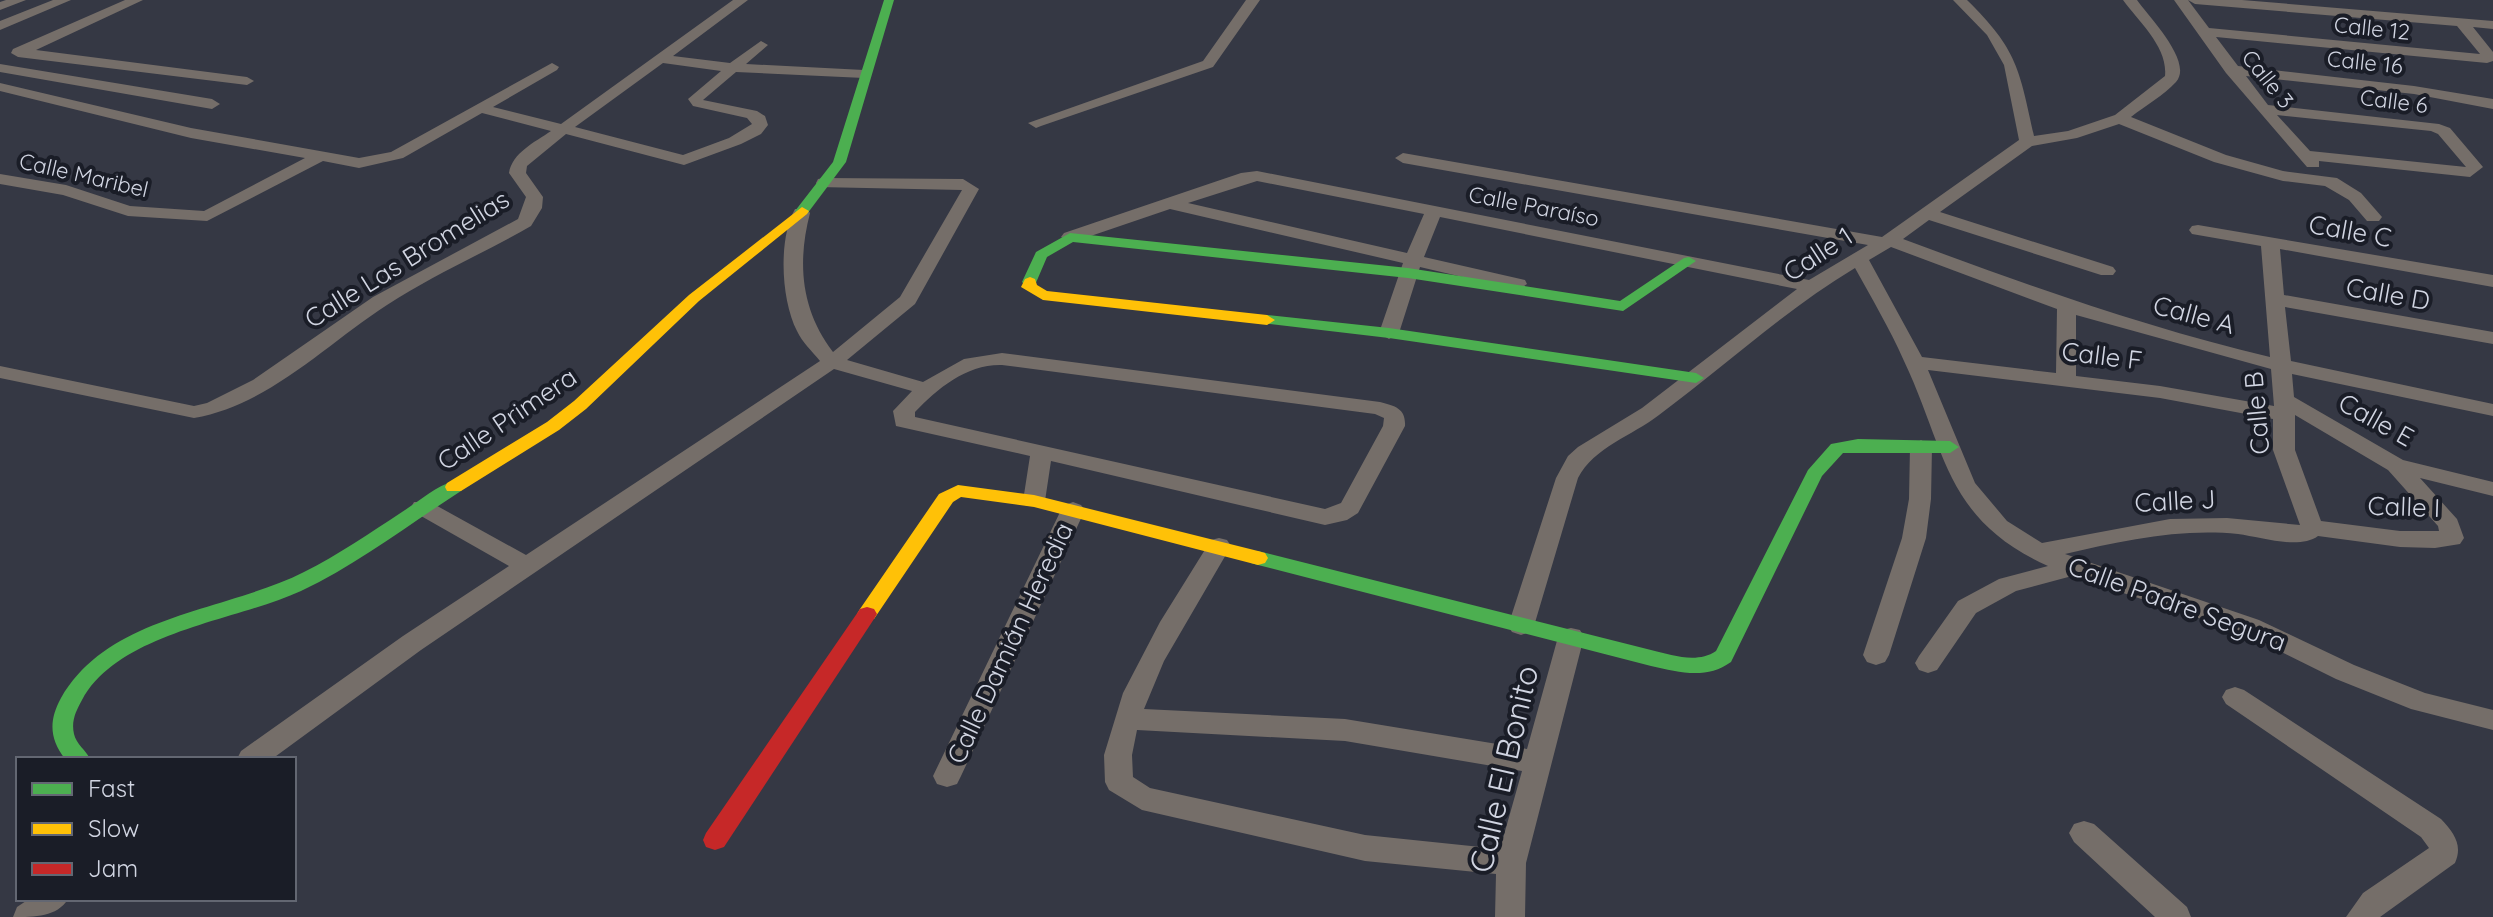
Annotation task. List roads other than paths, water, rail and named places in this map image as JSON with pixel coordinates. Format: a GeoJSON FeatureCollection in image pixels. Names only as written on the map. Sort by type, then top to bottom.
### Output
{"type":"FeatureCollection","features":[{"type":"Feature","properties":{"kind":"street"},"geometry":{"type":"LineString","coordinates":[[0,6],[19,0]]}},
{"type":"Feature","properties":{"kind":"street"},"geometry":{"type":"LineString","coordinates":[[0,26],[64,0]]}},
{"type":"Feature","properties":{"kind":"street"},"geometry":{"type":"LineString","coordinates":[[0,66],[18,52],[136,0]]}},
{"type":"Feature","properties":{"kind":"street","name":"Calle Las Bromelias"},"geometry":{"type":"LineString","coordinates":[[0,372],[209,413],[238,400],[382,300],[525,222],[536,207],[536,196],[518,176],[518,169],[526,156],[664,59],[741,0]]}},
{"type":"Feature","properties":{"kind":"street","name":"Calle Primera"},"geometry":{"type":"LineString","coordinates":[[76,757],[62,734],[64,706],[77,684],[97,666],[148,637],[293,586],[568,416],[694,298],[801,213],[839,162],[889,0]]}},
{"type":"Feature","properties":{"kind":"street"},"geometry":{"type":"LineString","coordinates":[[1036,123],[1208,64],[1253,0]]}},
{"type":"Feature","properties":{"kind":"street"},"geometry":{"type":"LineString","coordinates":[[1960,0],[1993,33],[2011,65],[2027,142]]}},
{"type":"Feature","properties":{"kind":"street","name":"Calle 1"},"geometry":{"type":"LineString","coordinates":[[1521,626],[1567,478],[1576,461],[1696,378],[1812,286],[1887,241],[2027,142],[2071,135],[2120,118],[2166,84],[2174,71],[2166,50],[2130,0]]}},
{"type":"Feature","properties":{"kind":"street","name":"Calle 3"},"geometry":{"type":"LineString","coordinates":[[2181,0],[2231,70],[2328,180]]}},
{"type":"Feature","properties":{"kind":"street"},"geometry":{"type":"LineString","coordinates":[[2195,0],[2493,25]]}},
{"type":"Feature","properties":{"kind":"street"},"geometry":{"type":"LineString","coordinates":[[0,6],[37,13]]}},
{"type":"Feature","properties":{"kind":"street","name":"Calle 12"},"geometry":{"type":"LineString","coordinates":[[2205,32],[2487,59],[2489,56],[2461,22]]}},
{"type":"Feature","properties":{"kind":"street"},"geometry":{"type":"LineString","coordinates":[[481,108],[684,160],[755,131],[760,125],[760,119],[752,114],[695,101],[761,45]]}},
{"type":"Feature","properties":{"kind":"street"},"geometry":{"type":"LineString","coordinates":[[18,52],[247,81]]}},
{"type":"Feature","properties":{"kind":"street"},"geometry":{"type":"LineString","coordinates":[[664,59],[734,68],[864,74]]}},
{"type":"Feature","properties":{"kind":"street"},"geometry":{"type":"LineString","coordinates":[[0,66],[212,104]]}},
{"type":"Feature","properties":{"kind":"street"},"geometry":{"type":"LineString","coordinates":[[0,87],[191,133],[359,163],[383,160],[552,67]]}},
{"type":"Feature","properties":{"kind":"street","name":"Calle 16"},"geometry":{"type":"LineString","coordinates":[[2231,70],[2414,90],[2493,104]]}},
{"type":"Feature","properties":{"kind":"street","name":"Calle 6"},"geometry":{"type":"LineString","coordinates":[[2263,109],[2434,127],[2444,131],[2475,167],[2470,172],[2454,171],[2304,155]]}},
{"type":"Feature","properties":{"kind":"street"},"geometry":{"type":"LineString","coordinates":[[2120,118],[2158,139],[2192,150],[2288,177],[2328,180],[2362,200],[2373,217]]}},
{"type":"Feature","properties":{"kind":"street","name":"Calle Maribel"},"geometry":{"type":"LineString","coordinates":[[0,179],[66,190],[128,211],[207,216],[321,156]]}},
{"type":"Feature","properties":{"kind":"street","name":"Calle A"},"geometry":{"type":"LineString","coordinates":[[1403,158],[1887,241],[2067,306],[2281,365],[2493,410]]}},
{"type":"Feature","properties":{"kind":"street","name":"Calle Paraíso"},"geometry":{"type":"LineString","coordinates":[[1172,204],[1247,177],[1268,178],[1812,286]]}},
{"type":"Feature","properties":{"kind":"street"},"geometry":{"type":"LineString","coordinates":[[254,757],[412,643],[831,362],[887,320],[908,300],[971,189],[963,184],[824,183]]}},
{"type":"Feature","properties":{"kind":"street"},"geometry":{"type":"LineString","coordinates":[[1689,261],[1623,306],[1410,266],[1172,204],[1053,245],[1036,258],[1029,287],[1033,292],[1389,333],[1696,378]]}},
{"type":"Feature","properties":{"kind":"street"},"geometry":{"type":"LineString","coordinates":[[1389,333],[1410,266],[1434,210]]}},
{"type":"Feature","properties":{"kind":"street"},"geometry":{"type":"LineString","coordinates":[[801,213],[792,247],[796,292],[806,330],[831,362],[926,389]]}},
{"type":"Feature","properties":{"kind":"street"},"geometry":{"type":"LineString","coordinates":[[1927,214],[2107,271]]}},
{"type":"Feature","properties":{"kind":"street","name":"Calle C"},"geometry":{"type":"LineString","coordinates":[[2198,230],[2493,281]]}},
{"type":"Feature","properties":{"kind":"street"},"geometry":{"type":"LineString","coordinates":[[1070,237],[1410,266]]}},
{"type":"Feature","properties":{"kind":"street","name":"Calle B"},"geometry":{"type":"LineString","coordinates":[[2270,243],[2281,365],[2284,450],[2312,527]]}},
{"type":"Feature","properties":{"kind":"street","name":"Calle Padre Segura"},"geometry":{"type":"LineString","coordinates":[[1859,258],[1915,362],[1965,486],[1999,526],[2039,552],[2073,567],[2250,626],[2345,672],[2420,702],[2493,720]]}},
{"type":"Feature","properties":{"kind":"street","name":"Calle D"},"geometry":{"type":"LineString","coordinates":[[2274,299],[2493,338]]}},
{"type":"Feature","properties":{"kind":"street"},"geometry":{"type":"LineString","coordinates":[[2066,379],[2067,306]]}},
{"type":"Feature","properties":{"kind":"street"},"geometry":{"type":"LineString","coordinates":[[985,357],[1380,408],[1395,415],[1394,426],[1350,508],[1339,515],[1325,517],[904,421],[904,411],[926,389],[967,363],[985,357]]}},
{"type":"Feature","properties":{"kind":"street","name":"Calle F"},"geometry":{"type":"LineString","coordinates":[[1915,362],[2283,407]]}},
{"type":"Feature","properties":{"kind":"street","name":"Calle E"},"geometry":{"type":"LineString","coordinates":[[2283,407],[2396,465],[2493,489]]}},
{"type":"Feature","properties":{"kind":"street"},"geometry":{"type":"LineString","coordinates":[[715,840],[946,498],[958,491],[1034,501],[1073,510],[1521,626],[1700,667],[1715,664],[1724,656],[1814,474],[1837,448],[1858,445],[1950,447]]}},
{"type":"Feature","properties":{"kind":"street"},"geometry":{"type":"LineString","coordinates":[[1876,655],[1914,538],[1920,499],[1921,447]]}},
{"type":"Feature","properties":{"kind":"street"},"geometry":{"type":"LineString","coordinates":[[1034,501],[1041,453]]}},
{"type":"Feature","properties":{"kind":"street","name":"Calle I"},"geometry":{"type":"LineString","coordinates":[[2312,527],[2399,539],[2432,541],[2452,538],[2449,524],[2396,465]]}},
{"type":"Feature","properties":{"kind":"street"},"geometry":{"type":"LineString","coordinates":[[422,507],[527,566]]}},
{"type":"Feature","properties":{"kind":"street","name":"Calle Damián Heredia"},"geometry":{"type":"LineString","coordinates":[[947,776],[1073,510]]}},
{"type":"Feature","properties":{"kind":"street","name":"Calle J"},"geometry":{"type":"LineString","coordinates":[[2039,552],[2168,525],[2220,525],[2293,534],[2307,533],[2312,527]]}},
{"type":"Feature","properties":{"kind":"street"},"geometry":{"type":"LineString","coordinates":[[1219,546],[1142,679],[1115,762],[1119,782],[1142,798],[1365,848],[1511,863]]}},
{"type":"Feature","properties":{"kind":"street"},"geometry":{"type":"LineString","coordinates":[[1928,663],[1967,607],[2008,585],[2073,567]]}},
{"type":"Feature","properties":{"kind":"street","name":"Calle El Bonito"},"geometry":{"type":"LineString","coordinates":[[1510,917],[1511,863],[1571,637]]}},
{"type":"Feature","properties":{"kind":"street"},"geometry":{"type":"LineString","coordinates":[[2235,697],[2431,828],[2443,841],[2444,854],[2374,902],[2361,917]]}},
{"type":"Feature","properties":{"kind":"street"},"geometry":{"type":"LineString","coordinates":[[1128,719],[1345,730],[1537,762]]}},
{"type":"Feature","properties":{"kind":"street"},"geometry":{"type":"LineString","coordinates":[[2084,833],[2176,917]]}},
{"type":"Feature","properties":{"kind":"street"},"geometry":{"type":"LineString","coordinates":[[28,917],[50,901]]}}]}
